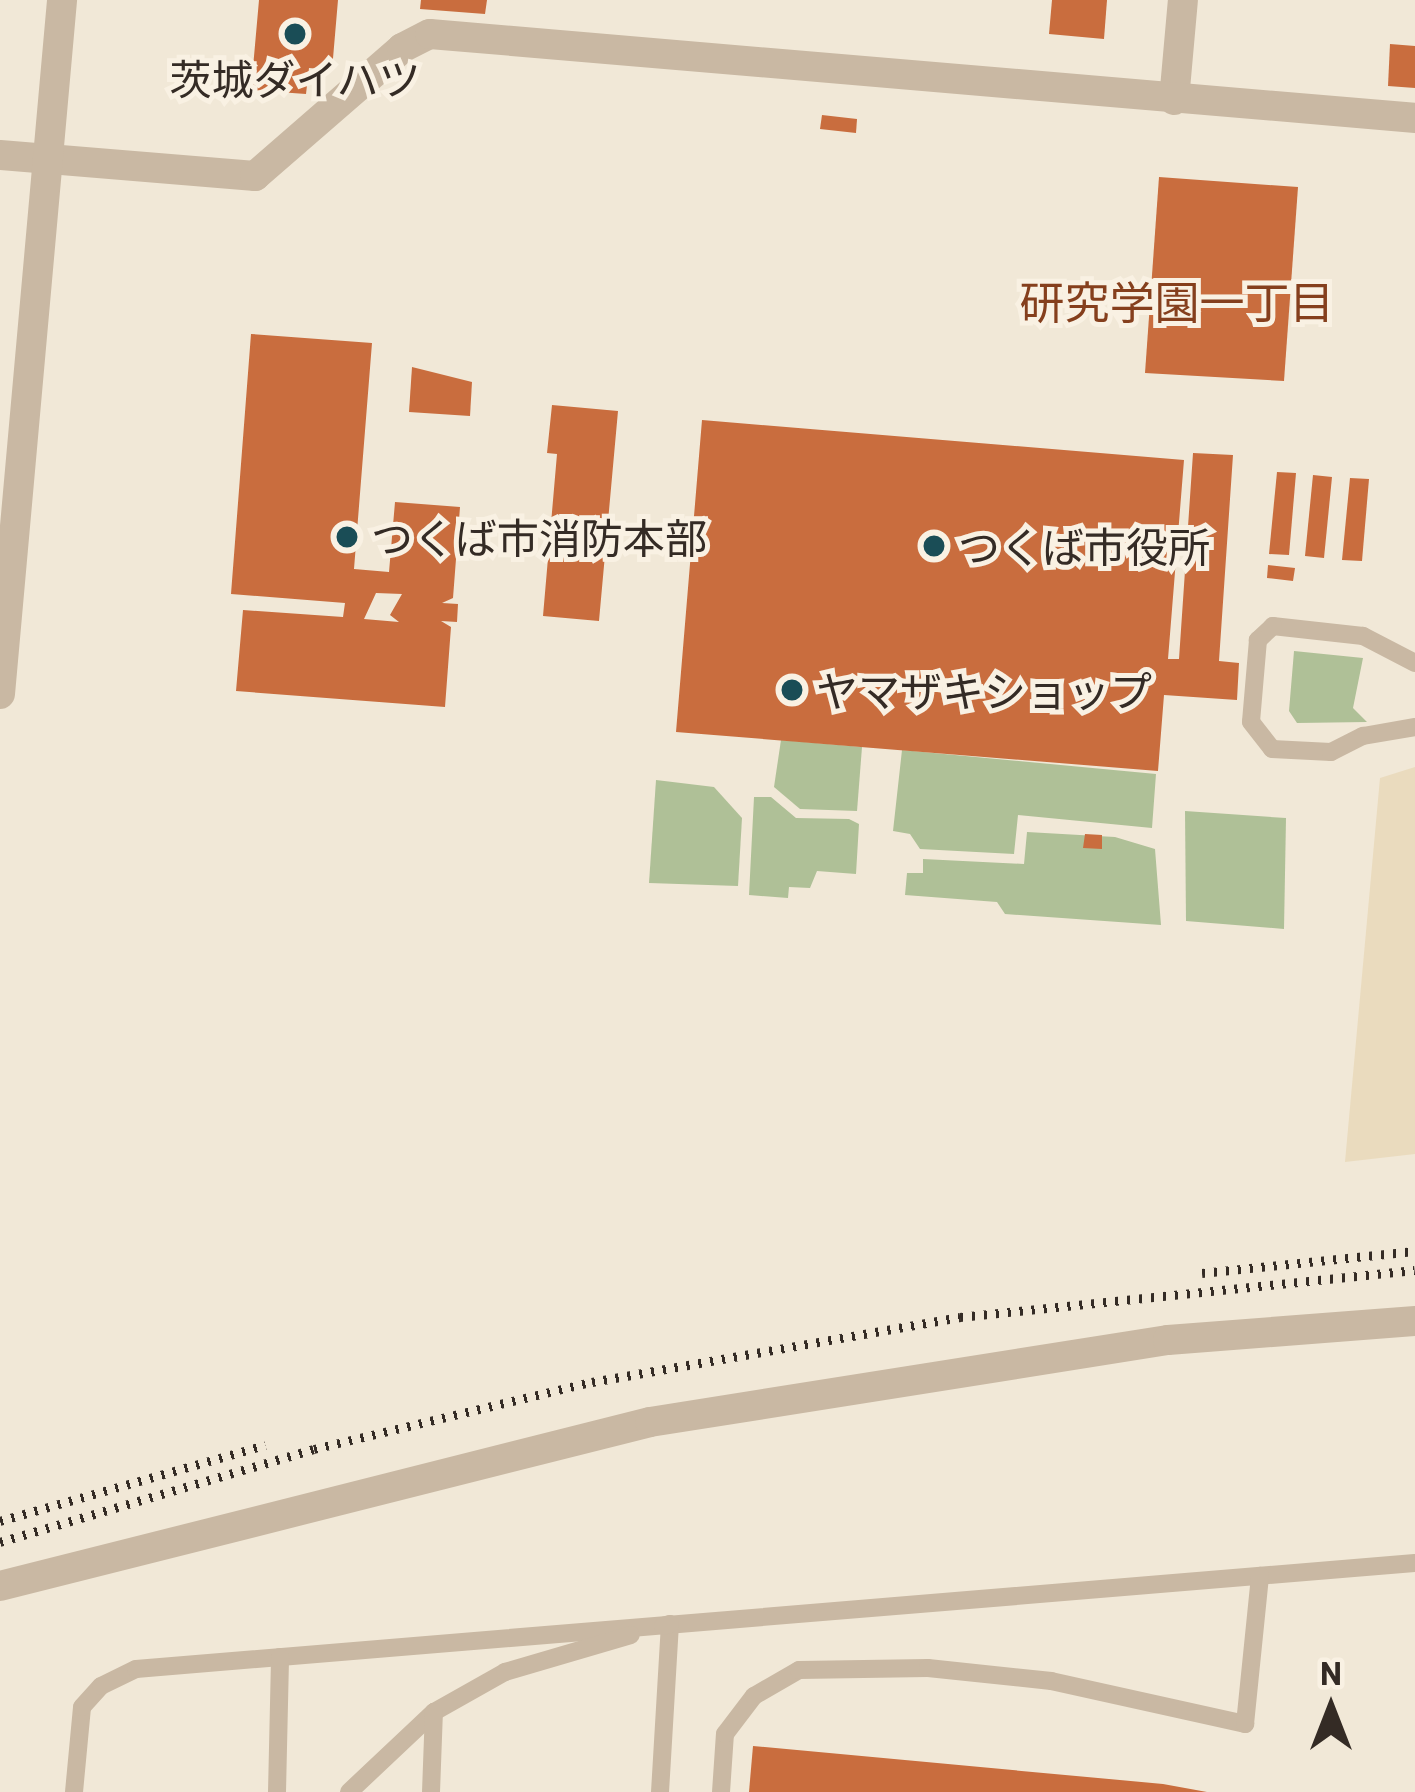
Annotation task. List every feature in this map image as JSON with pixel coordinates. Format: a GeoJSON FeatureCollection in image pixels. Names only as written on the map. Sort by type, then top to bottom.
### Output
{"type":"FeatureCollection","features":[{"type":"Feature","properties":{"kind":"street"},"geometry":{"type":"LineString","coordinates":[[0,694],[62,0]]}},
{"type":"Feature","properties":{"kind":"street"},"geometry":{"type":"LineString","coordinates":[[1174,100],[1183,0]]}},
{"type":"Feature","properties":{"kind":"street"},"geometry":{"type":"LineString","coordinates":[[0,155],[255,176],[402,48],[430,34],[1415,118]]}},
{"type":"Feature","properties":{"kind":"street"},"geometry":{"type":"LineString","coordinates":[[0,1586],[650,1422],[1168,1340],[1415,1322]]}},
{"type":"Feature","properties":{"kind":"lane"},"geometry":{"type":"LineString","coordinates":[[1415,663],[1363,636],[1273,626],[1258,640],[1251,722],[1272,748],[1331,752],[1363,736],[1415,727]]}},
{"type":"Feature","properties":{"kind":"lane"},"geometry":{"type":"LineString","coordinates":[[74,1792],[82,1707],[101,1686],[136,1670],[1415,1563]]}},
{"type":"Feature","properties":{"kind":"lane"},"geometry":{"type":"LineString","coordinates":[[722,1792],[725,1734],[754,1696],[799,1670],[928,1668],[1051,1681],[1245,1724],[1260,1576]]}},
{"type":"Feature","properties":{"kind":"lane"},"geometry":{"type":"LineString","coordinates":[[350,1792],[434,1712],[505,1672],[670,1624]]}},
{"type":"Feature","properties":{"kind":"lane"},"geometry":{"type":"LineString","coordinates":[[660,1792],[670,1624]]}},
{"type":"Feature","properties":{"kind":"lane"},"geometry":{"type":"LineString","coordinates":[[277,1792],[280,1657]]}},
{"type":"Feature","properties":{"kind":"lane"},"geometry":{"type":"LineString","coordinates":[[431,1792],[434,1712]]}},
{"type":"Feature","properties":{"kind":"green space"},"geometry":{"type":"Polygon","coordinates":[[[1294,651],[1363,658],[1353,708],[1367,722],[1297,723],[1289,711],[1294,651]]]}},
{"type":"Feature","properties":{"kind":"green space"},"geometry":{"type":"Polygon","coordinates":[[[781,740],[862,747],[857,811],[800,809],[774,787],[781,740]]]}},
{"type":"Feature","properties":{"kind":"green space"},"geometry":{"type":"Polygon","coordinates":[[[902,750],[1156,774],[1152,828],[1018,815],[1014,854],[920,849],[910,834],[893,831],[902,750]]]}},
{"type":"Feature","properties":{"kind":"green space"},"geometry":{"type":"Polygon","coordinates":[[[656,780],[714,787],[742,818],[738,886],[649,883],[656,780]]]}},
{"type":"Feature","properties":{"kind":"green space"},"geometry":{"type":"Polygon","coordinates":[[[754,797],[771,797],[796,818],[849,819],[859,824],[856,874],[817,871],[810,888],[789,887],[788,898],[749,895],[754,797]]]}},
{"type":"Feature","properties":{"kind":"green space"},"geometry":{"type":"Polygon","coordinates":[[[1185,811],[1286,818],[1284,929],[1186,921],[1185,811]]]}},
{"type":"Feature","properties":{"kind":"green space"},"geometry":{"type":"Polygon","coordinates":[[[1027,832],[1115,837],[1155,849],[1161,925],[1005,914],[997,902],[905,895],[907,873],[923,873],[923,859],[1024,864],[1027,832]]]}},
{"type":"Feature","properties":{"kind":"shaded area"},"geometry":{"type":"Polygon","coordinates":[[[1415,767],[1415,1154],[1345,1162],[1380,778],[1415,767]]]}},
{"type":"Feature","properties":{"kind":"building","name":"茨城ダイハツ"},"geometry":{"type":"Polygon","coordinates":[[[259,0],[338,0],[332,70],[309,68],[306,94],[251,90],[259,0]]]}},
{"type":"Feature","properties":{"kind":"building"},"geometry":{"type":"Polygon","coordinates":[[[421,0],[487,0],[485,14],[420,9],[421,0]]]}},
{"type":"Feature","properties":{"kind":"building"},"geometry":{"type":"Polygon","coordinates":[[[1052,0],[1107,0],[1104,39],[1049,34],[1052,0]]]}},
{"type":"Feature","properties":{"kind":"building"},"geometry":{"type":"Polygon","coordinates":[[[1390,44],[1415,46],[1415,88],[1388,86],[1390,44]]]}},
{"type":"Feature","properties":{"kind":"building"},"geometry":{"type":"Polygon","coordinates":[[[822,115],[857,119],[856,133],[820,129],[822,115]]]}},
{"type":"Feature","properties":{"kind":"building"},"geometry":{"type":"Polygon","coordinates":[[[1159,177],[1298,187],[1284,381],[1145,373],[1159,177]]]}},
{"type":"Feature","properties":{"kind":"building"},"geometry":{"type":"Polygon","coordinates":[[[251,334],[372,343],[354,569],[389,572],[395,502],[460,507],[453,598],[442,603],[458,604],[457,622],[441,621],[451,627],[445,707],[236,691],[243,610],[343,617],[345,603],[231,594],[251,334]],[[376,593],[364,619],[399,622],[390,615],[402,594],[376,593]]]}},
{"type":"Feature","properties":{"kind":"building"},"geometry":{"type":"Polygon","coordinates":[[[412,367],[472,382],[470,416],[409,412],[412,367]]]}},
{"type":"Feature","properties":{"kind":"building"},"geometry":{"type":"Polygon","coordinates":[[[552,405],[618,411],[599,621],[543,616],[557,454],[547,453],[552,405]]]}},
{"type":"Feature","properties":{"kind":"building","name":"つくば市役所"},"geometry":{"type":"Polygon","coordinates":[[[702,420],[1184,460],[1168,659],[1179,659],[1193,453],[1233,455],[1219,661],[1239,663],[1237,700],[1164,695],[1158,771],[676,732],[702,420]]]}},
{"type":"Feature","properties":{"kind":"building"},"geometry":{"type":"Polygon","coordinates":[[[1277,472],[1296,473],[1289,555],[1269,554],[1277,472]]]}},
{"type":"Feature","properties":{"kind":"building"},"geometry":{"type":"Polygon","coordinates":[[[1313,475],[1332,477],[1324,558],[1305,556],[1313,475]]]}},
{"type":"Feature","properties":{"kind":"building"},"geometry":{"type":"Polygon","coordinates":[[[1350,478],[1369,479],[1362,561],[1342,560],[1350,478]]]}},
{"type":"Feature","properties":{"kind":"building"},"geometry":{"type":"Polygon","coordinates":[[[1268,565],[1295,568],[1293,581],[1267,578],[1268,565]]]}},
{"type":"Feature","properties":{"kind":"building"},"geometry":{"type":"Polygon","coordinates":[[[1085,834],[1102,835],[1102,849],[1083,848],[1085,834]]]}},
{"type":"Feature","properties":{"kind":"building"},"geometry":{"type":"Polygon","coordinates":[[[753,1746],[1163,1784],[1207,1792],[749,1792],[753,1746]]]}},
{"type":"Feature","properties":{"kind":"railway"},"geometry":{"type":"LineString","coordinates":[[1202,1273],[1415,1251]]}},
{"type":"Feature","properties":{"kind":"railway"},"geometry":{"type":"LineString","coordinates":[[0,1542],[314,1449],[592,1382],[960,1317],[1415,1270]]}},
{"type":"Feature","properties":{"kind":"railway"},"geometry":{"type":"LineString","coordinates":[[0,1521],[265,1445]]}},
{"type":"Feature","properties":{"kind":"place","name":"茨城ダイハツ"},"geometry":{"type":"Point","coordinates":[295,34]}},
{"type":"Feature","properties":{"kind":"place","name":"つくば市消防本部"},"geometry":{"type":"Point","coordinates":[347,537]}},
{"type":"Feature","properties":{"kind":"place","name":"つくば市役所"},"geometry":{"type":"Point","coordinates":[934,546]}},
{"type":"Feature","properties":{"kind":"place","name":"ヤマザキショップ"},"geometry":{"type":"Point","coordinates":[792,690]}},
{"type":"Feature","properties":{"kind":"district","name":"研究学園一丁目"},"geometry":{"type":"Point","coordinates":[1177,302]}}]}
